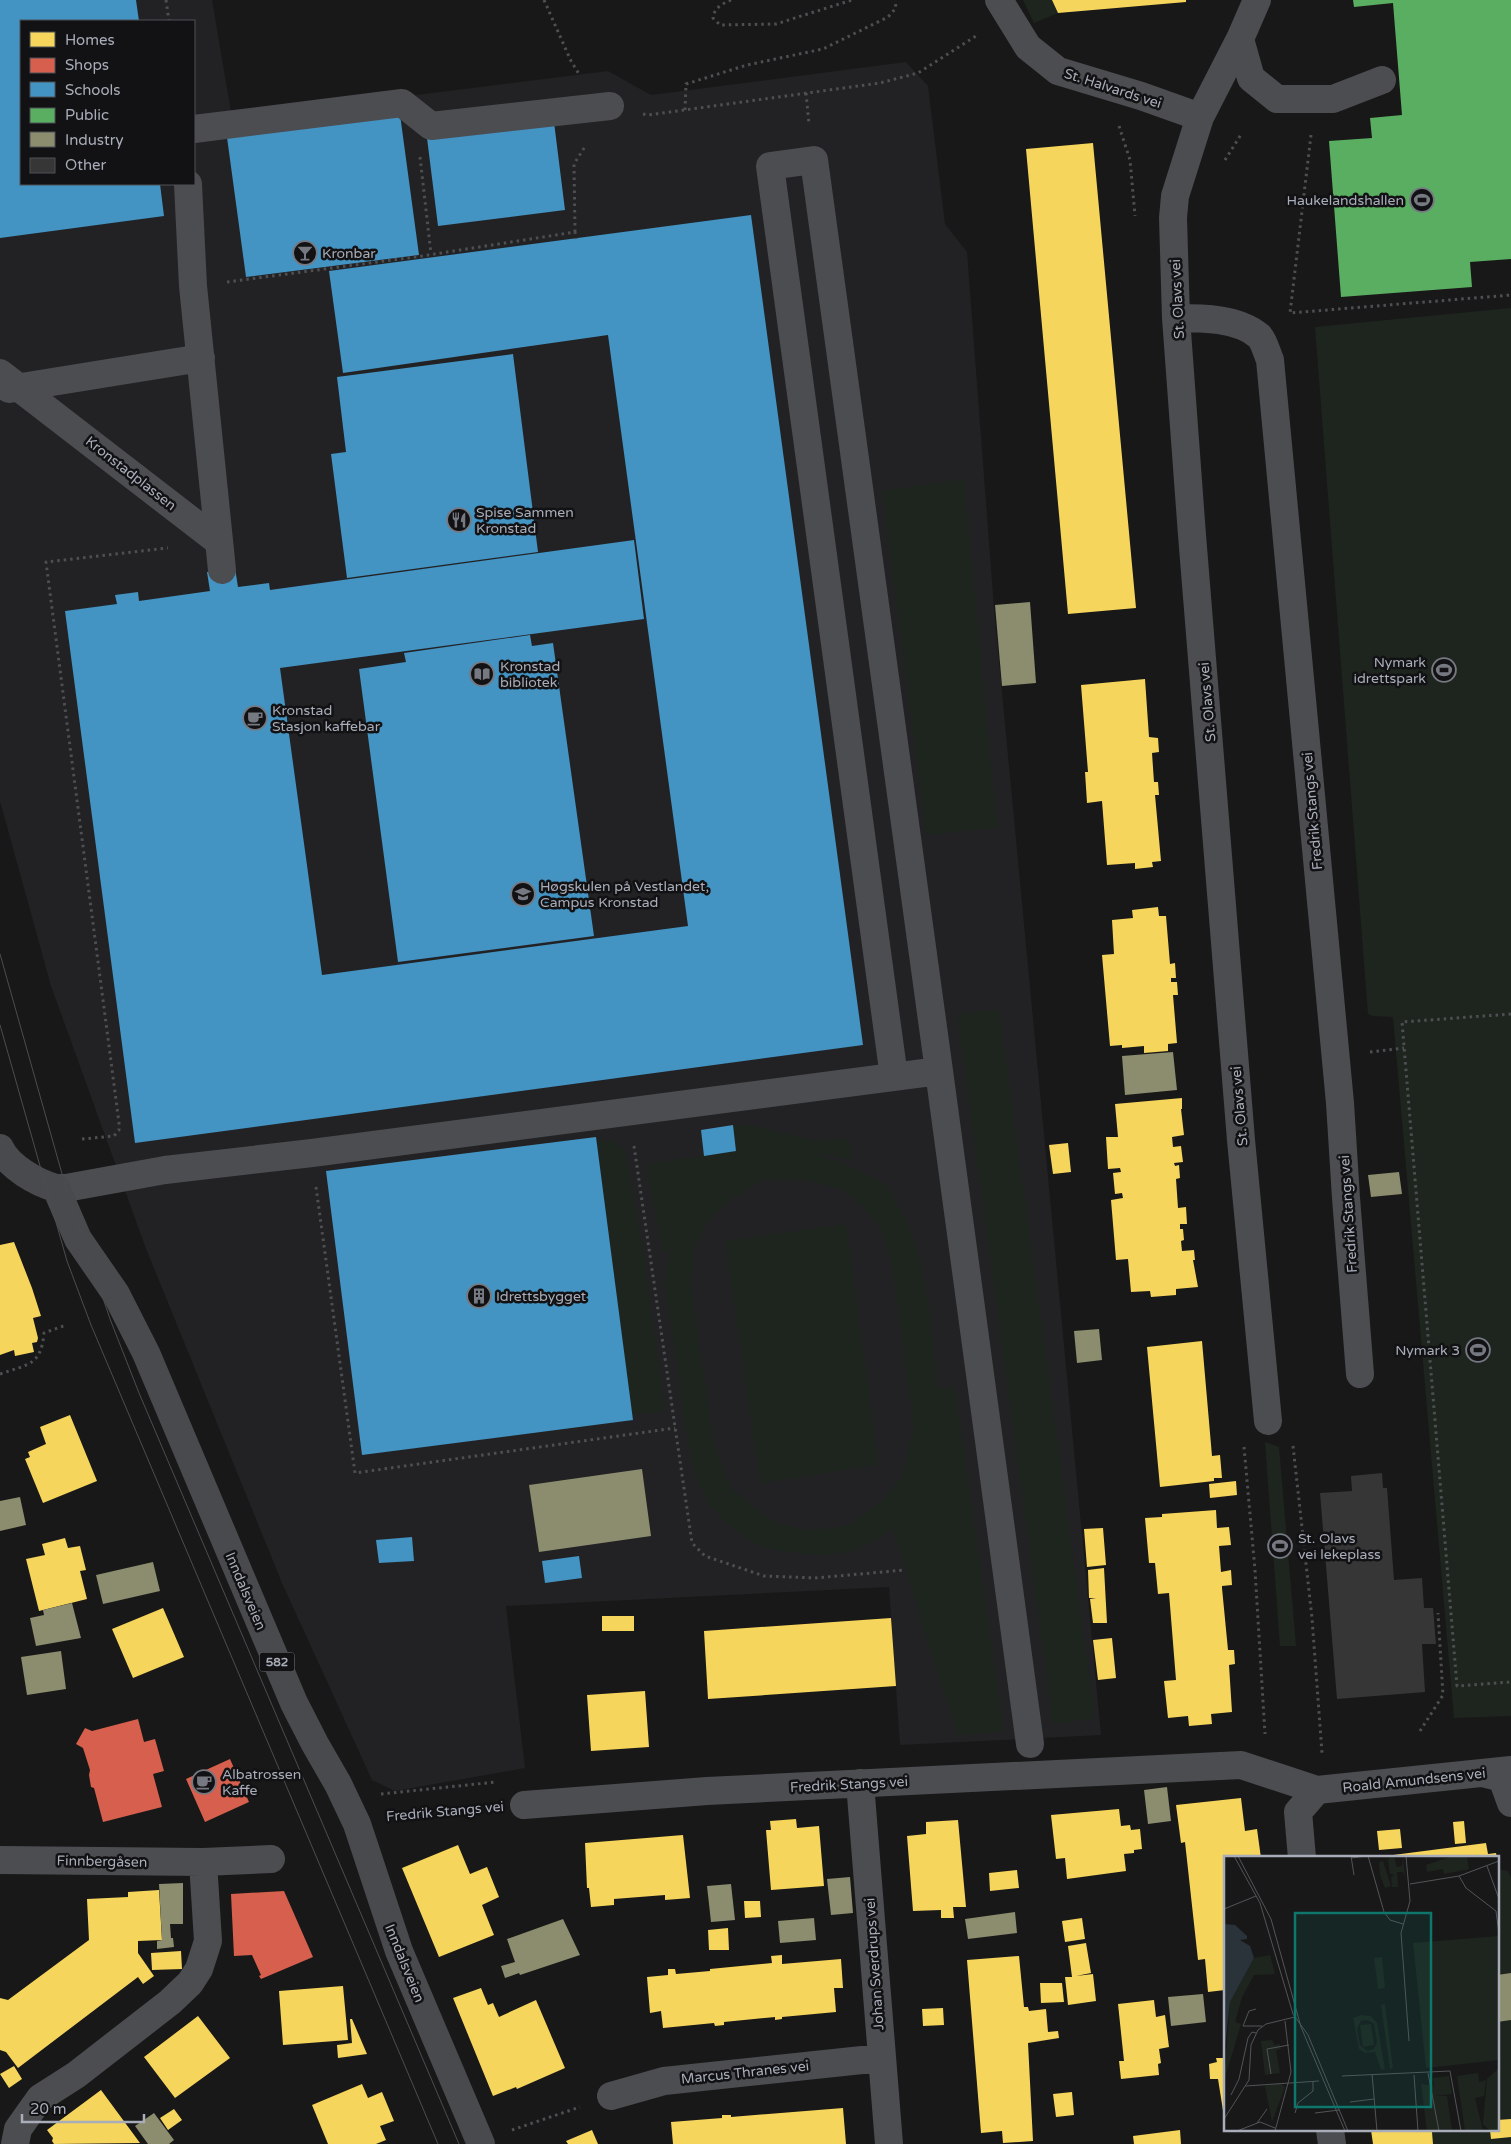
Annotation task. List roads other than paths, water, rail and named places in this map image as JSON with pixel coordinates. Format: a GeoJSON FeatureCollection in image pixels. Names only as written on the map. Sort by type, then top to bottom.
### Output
{"type":"FeatureCollection","features":[{"type":"Feature","properties":{"kind":"main road"},"geometry":{"type":"LineString","coordinates":[[1,1153],[15,1166],[45,1185],[56,1188]]}},
{"type":"Feature","properties":{"kind":"main road","name":"Inndalsveien"},"geometry":{"type":"LineString","coordinates":[[56,1188],[78,1238],[116,1294],[146,1353],[294,1703],[314,1744],[338,1784],[357,1824],[399,1951],[481,2144]]}},
{"type":"Feature","properties":{"kind":"street","name":"St. Olavs vei"},"geometry":{"type":"LineString","coordinates":[[1257,0],[1240,39],[1200,117],[1175,196],[1173,218],[1176,318],[1241,1140],[1268,1421]]}},
{"type":"Feature","properties":{"kind":"street","name":"St. Halvards vei"},"geometry":{"type":"LineString","coordinates":[[1003,8],[1028,47],[1058,71],[1141,96],[1200,117]]}},
{"type":"Feature","properties":{"kind":"street"},"geometry":{"type":"LineString","coordinates":[[1240,39],[1251,78],[1277,99],[1334,99],[1382,80]]}},
{"type":"Feature","properties":{"kind":"street"},"geometry":{"type":"LineString","coordinates":[[195,129],[402,103],[431,126],[610,106]]}},
{"type":"Feature","properties":{"kind":"street"},"geometry":{"type":"LineString","coordinates":[[894,1077],[770,166],[814,160],[1030,1744]]}},
{"type":"Feature","properties":{"kind":"street"},"geometry":{"type":"LineString","coordinates":[[188,185],[193,286],[222,570]]}},
{"type":"Feature","properties":{"kind":"street","name":"Fredrik Stangs vei"},"geometry":{"type":"LineString","coordinates":[[1176,318],[1204,318],[1240,325],[1260,336],[1270,360],[1340,1103],[1360,1374]]}},
{"type":"Feature","properties":{"kind":"street","name":"Kronstadplassen"},"geometry":{"type":"LineString","coordinates":[[7,384],[201,358]]}},
{"type":"Feature","properties":{"kind":"street","name":"Kronstadplassen"},"geometry":{"type":"LineString","coordinates":[[7,384],[219,542]]}},
{"type":"Feature","properties":{"kind":"street"},"geometry":{"type":"LineString","coordinates":[[56,1188],[66,1188],[165,1170],[312,1153],[939,1071]]}},
{"type":"Feature","properties":{"kind":"street","name":"Fredrik Stangs vei"},"geometry":{"type":"LineString","coordinates":[[524,1805],[707,1791],[1241,1765],[1317,1790]]}},
{"type":"Feature","properties":{"kind":"street","name":"Roald Amundsens vei"},"geometry":{"type":"LineString","coordinates":[[1317,1790],[1511,1770]]}},
{"type":"Feature","properties":{"kind":"street"},"geometry":{"type":"LineString","coordinates":[[1482,1773],[1502,1778],[1511,1803]]}},
{"type":"Feature","properties":{"kind":"street","name":"Johan Sverdrups vei"},"geometry":{"type":"LineString","coordinates":[[860,1783],[889,2144]]}},
{"type":"Feature","properties":{"kind":"street"},"geometry":{"type":"LineString","coordinates":[[1302,1856],[1298,1812],[1317,1790]]}},
{"type":"Feature","properties":{"kind":"street"},"geometry":{"type":"LineString","coordinates":[[15,2144],[18,2129],[40,2098],[76,2075],[170,2002],[190,1984],[199,1969],[208,1941],[204,1862],[271,1859]]}},
{"type":"Feature","properties":{"kind":"street","name":"Finnbergåsen"},"geometry":{"type":"LineString","coordinates":[[0,1860],[204,1862]]}},
{"type":"Feature","properties":{"kind":"street","name":"Marcus Thranes vei"},"geometry":{"type":"LineString","coordinates":[[611,2096],[664,2081],[881,2058]]}},
{"type":"Feature","properties":{"kind":"tram line"},"geometry":{"type":"LineString","coordinates":[[0,954],[66,1188],[110,1319],[139,1393],[459,2144]]}},
{"type":"Feature","properties":{"kind":"tram line"},"geometry":{"type":"LineString","coordinates":[[0,1025],[67,1261],[91,1325],[438,2144]]}},
{"type":"Feature","properties":{"kind":"place","name":"Haukelandshallen"},"geometry":{"type":"Point","coordinates":[1422,200]}},
{"type":"Feature","properties":{"kind":"place","name":"Kronbar"},"geometry":{"type":"Point","coordinates":[305,253]}},
{"type":"Feature","properties":{"kind":"place","name":"Spise Sammen Kronstad"},"geometry":{"type":"Point","coordinates":[459,520]}},
{"type":"Feature","properties":{"kind":"place","name":"Nymark idrettspark"},"geometry":{"type":"Point","coordinates":[1444,670]}},
{"type":"Feature","properties":{"kind":"place","name":"Kronstad bibliotek"},"geometry":{"type":"Point","coordinates":[482,674]}},
{"type":"Feature","properties":{"kind":"place","name":"Kronstad Stasjon kaffebar"},"geometry":{"type":"Point","coordinates":[255,718]}},
{"type":"Feature","properties":{"kind":"place","name":"Høgskulen på Vestlandet, Campus Kronstad"},"geometry":{"type":"Point","coordinates":[523,894]}},
{"type":"Feature","properties":{"kind":"place","name":"Idrettsbygget"},"geometry":{"type":"Point","coordinates":[479,1296]}},
{"type":"Feature","properties":{"kind":"place","name":"Nymark 3"},"geometry":{"type":"Point","coordinates":[1478,1350]}},
{"type":"Feature","properties":{"kind":"place","name":"St. Olavs vei lekeplass"},"geometry":{"type":"Point","coordinates":[1280,1546]}},
{"type":"Feature","properties":{"kind":"place","name":"Albatrossen Kaffe"},"geometry":{"type":"Point","coordinates":[204,1782]}}]}
